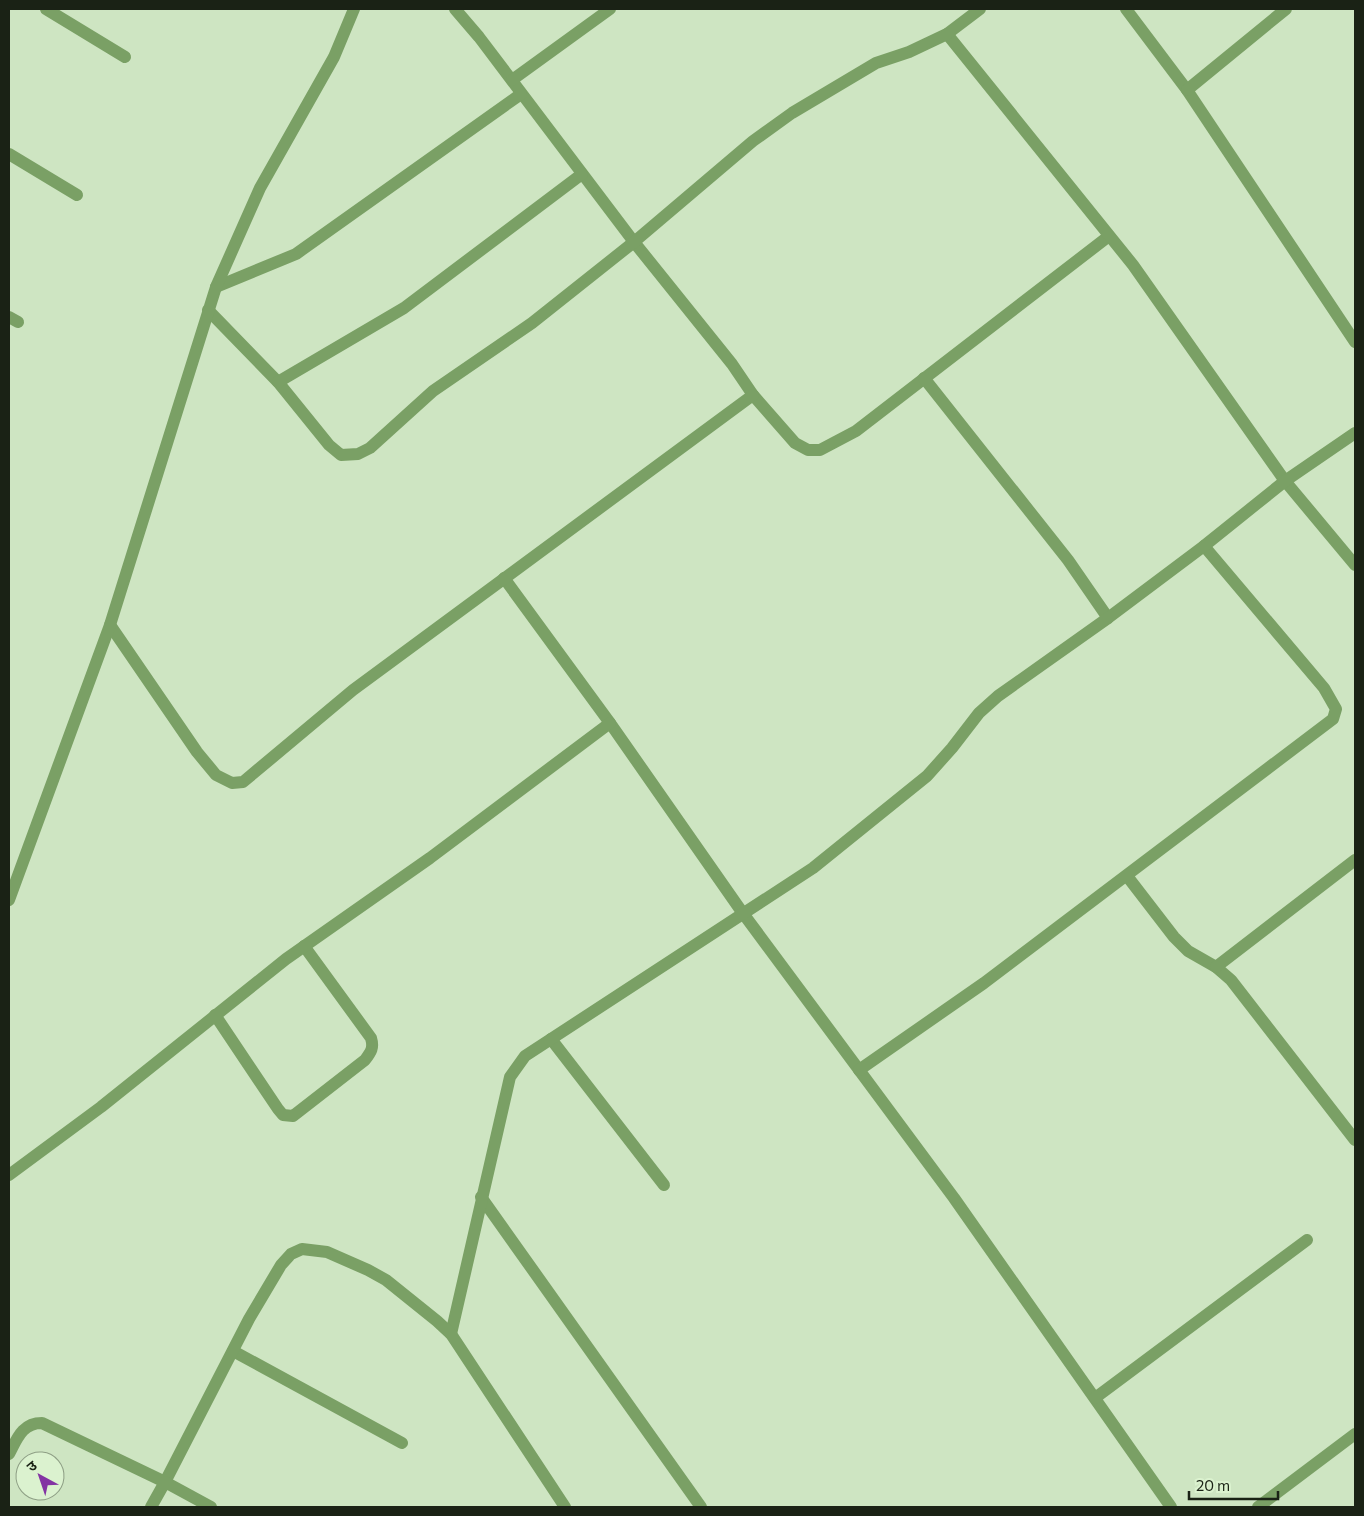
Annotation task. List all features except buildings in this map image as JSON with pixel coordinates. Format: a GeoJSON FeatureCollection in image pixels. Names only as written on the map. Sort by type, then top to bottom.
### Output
{"type":"FeatureCollection","features":[{"type":"Feature","properties":{"kind":"street"},"geometry":{"type":"LineString","coordinates":[[46,9],[125,57]]}},
{"type":"Feature","properties":{"kind":"street"},"geometry":{"type":"LineString","coordinates":[[9,900],[110,624],[216,287],[260,188],[334,57],[354,9]]}},
{"type":"Feature","properties":{"kind":"street"},"geometry":{"type":"LineString","coordinates":[[455,9],[512,80],[634,242],[732,364],[753,395],[795,443],[808,450],[820,450],[856,431],[1109,236]]}},
{"type":"Feature","properties":{"kind":"street"},"geometry":{"type":"LineString","coordinates":[[512,80],[610,9]]}},
{"type":"Feature","properties":{"kind":"street"},"geometry":{"type":"LineString","coordinates":[[208,310],[278,382],[329,445],[341,455],[358,454],[370,448],[432,391],[532,324],[634,242],[702,182],[792,113],[876,62],[909,52],[947,34],[980,9]]}},
{"type":"Feature","properties":{"kind":"street"},"geometry":{"type":"LineString","coordinates":[[1126,9],[1187,90],[1355,342]]}},
{"type":"Feature","properties":{"kind":"street"},"geometry":{"type":"LineString","coordinates":[[1187,90],[1286,9]]}},
{"type":"Feature","properties":{"kind":"street"},"geometry":{"type":"LineString","coordinates":[[947,34],[1133,265],[1285,481],[1355,565]]}},
{"type":"Feature","properties":{"kind":"street"},"geometry":{"type":"LineString","coordinates":[[216,287],[296,254],[521,94]]}},
{"type":"Feature","properties":{"kind":"street"},"geometry":{"type":"LineString","coordinates":[[9,154],[77,195]]}},
{"type":"Feature","properties":{"kind":"street"},"geometry":{"type":"LineString","coordinates":[[278,382],[404,308],[582,174]]}},
{"type":"Feature","properties":{"kind":"street"},"geometry":{"type":"LineString","coordinates":[[924,378],[1068,560],[1108,618]]}},
{"type":"Feature","properties":{"kind":"street"},"geometry":{"type":"LineString","coordinates":[[110,624],[197,752],[216,775],[232,783],[242,782],[353,690],[753,395]]}},
{"type":"Feature","properties":{"kind":"street"},"geometry":{"type":"LineString","coordinates":[[450,1334],[510,1078],[525,1056],[742,912],[813,868],[927,776],[979,713],[998,696],[1108,618],[1204,546],[1285,481],[1355,433]]}},
{"type":"Feature","properties":{"kind":"street"},"geometry":{"type":"LineString","coordinates":[[860,1070],[984,983],[1333,719],[1336,709],[1324,688],[1204,546]]}},
{"type":"Feature","properties":{"kind":"street"},"geometry":{"type":"LineString","coordinates":[[504,578],[610,723],[742,912],[954,1198],[1172,1507]]}},
{"type":"Feature","properties":{"kind":"street"},"geometry":{"type":"LineString","coordinates":[[9,1175],[101,1107],[304,946],[430,858],[610,723]]}},
{"type":"Feature","properties":{"kind":"street"},"geometry":{"type":"LineString","coordinates":[[1216,967],[1355,860]]}},
{"type":"Feature","properties":{"kind":"street"},"geometry":{"type":"LineString","coordinates":[[1127,876],[1174,937],[1188,951],[1216,967],[1231,980],[1355,1140]]}},
{"type":"Feature","properties":{"kind":"street"},"geometry":{"type":"LineString","coordinates":[[215,1015],[278,1109],[283,1115],[293,1116],[365,1060],[372,1050],[373,1044],[371,1038],[304,946]]}},
{"type":"Feature","properties":{"kind":"street"},"geometry":{"type":"LineString","coordinates":[[551,1039],[664,1185]]}},
{"type":"Feature","properties":{"kind":"street"},"geometry":{"type":"LineString","coordinates":[[481,1197],[701,1507]]}},
{"type":"Feature","properties":{"kind":"street"},"geometry":{"type":"LineString","coordinates":[[1095,1398],[1306,1240]]}},
{"type":"Feature","properties":{"kind":"street"},"geometry":{"type":"LineString","coordinates":[[151,1507],[232,1351],[281,1264],[291,1254],[302,1249],[327,1252],[377,1275],[412,1300],[450,1334],[565,1507]]}},
{"type":"Feature","properties":{"kind":"street"},"geometry":{"type":"LineString","coordinates":[[232,1351],[402,1443]]}},
{"type":"Feature","properties":{"kind":"street"},"geometry":{"type":"LineString","coordinates":[[9,1454],[24,1427],[32,1423],[42,1423],[165,1482],[211,1507]]}},
{"type":"Feature","properties":{"kind":"street"},"geometry":{"type":"LineString","coordinates":[[1258,1507],[1355,1434]]}}]}
